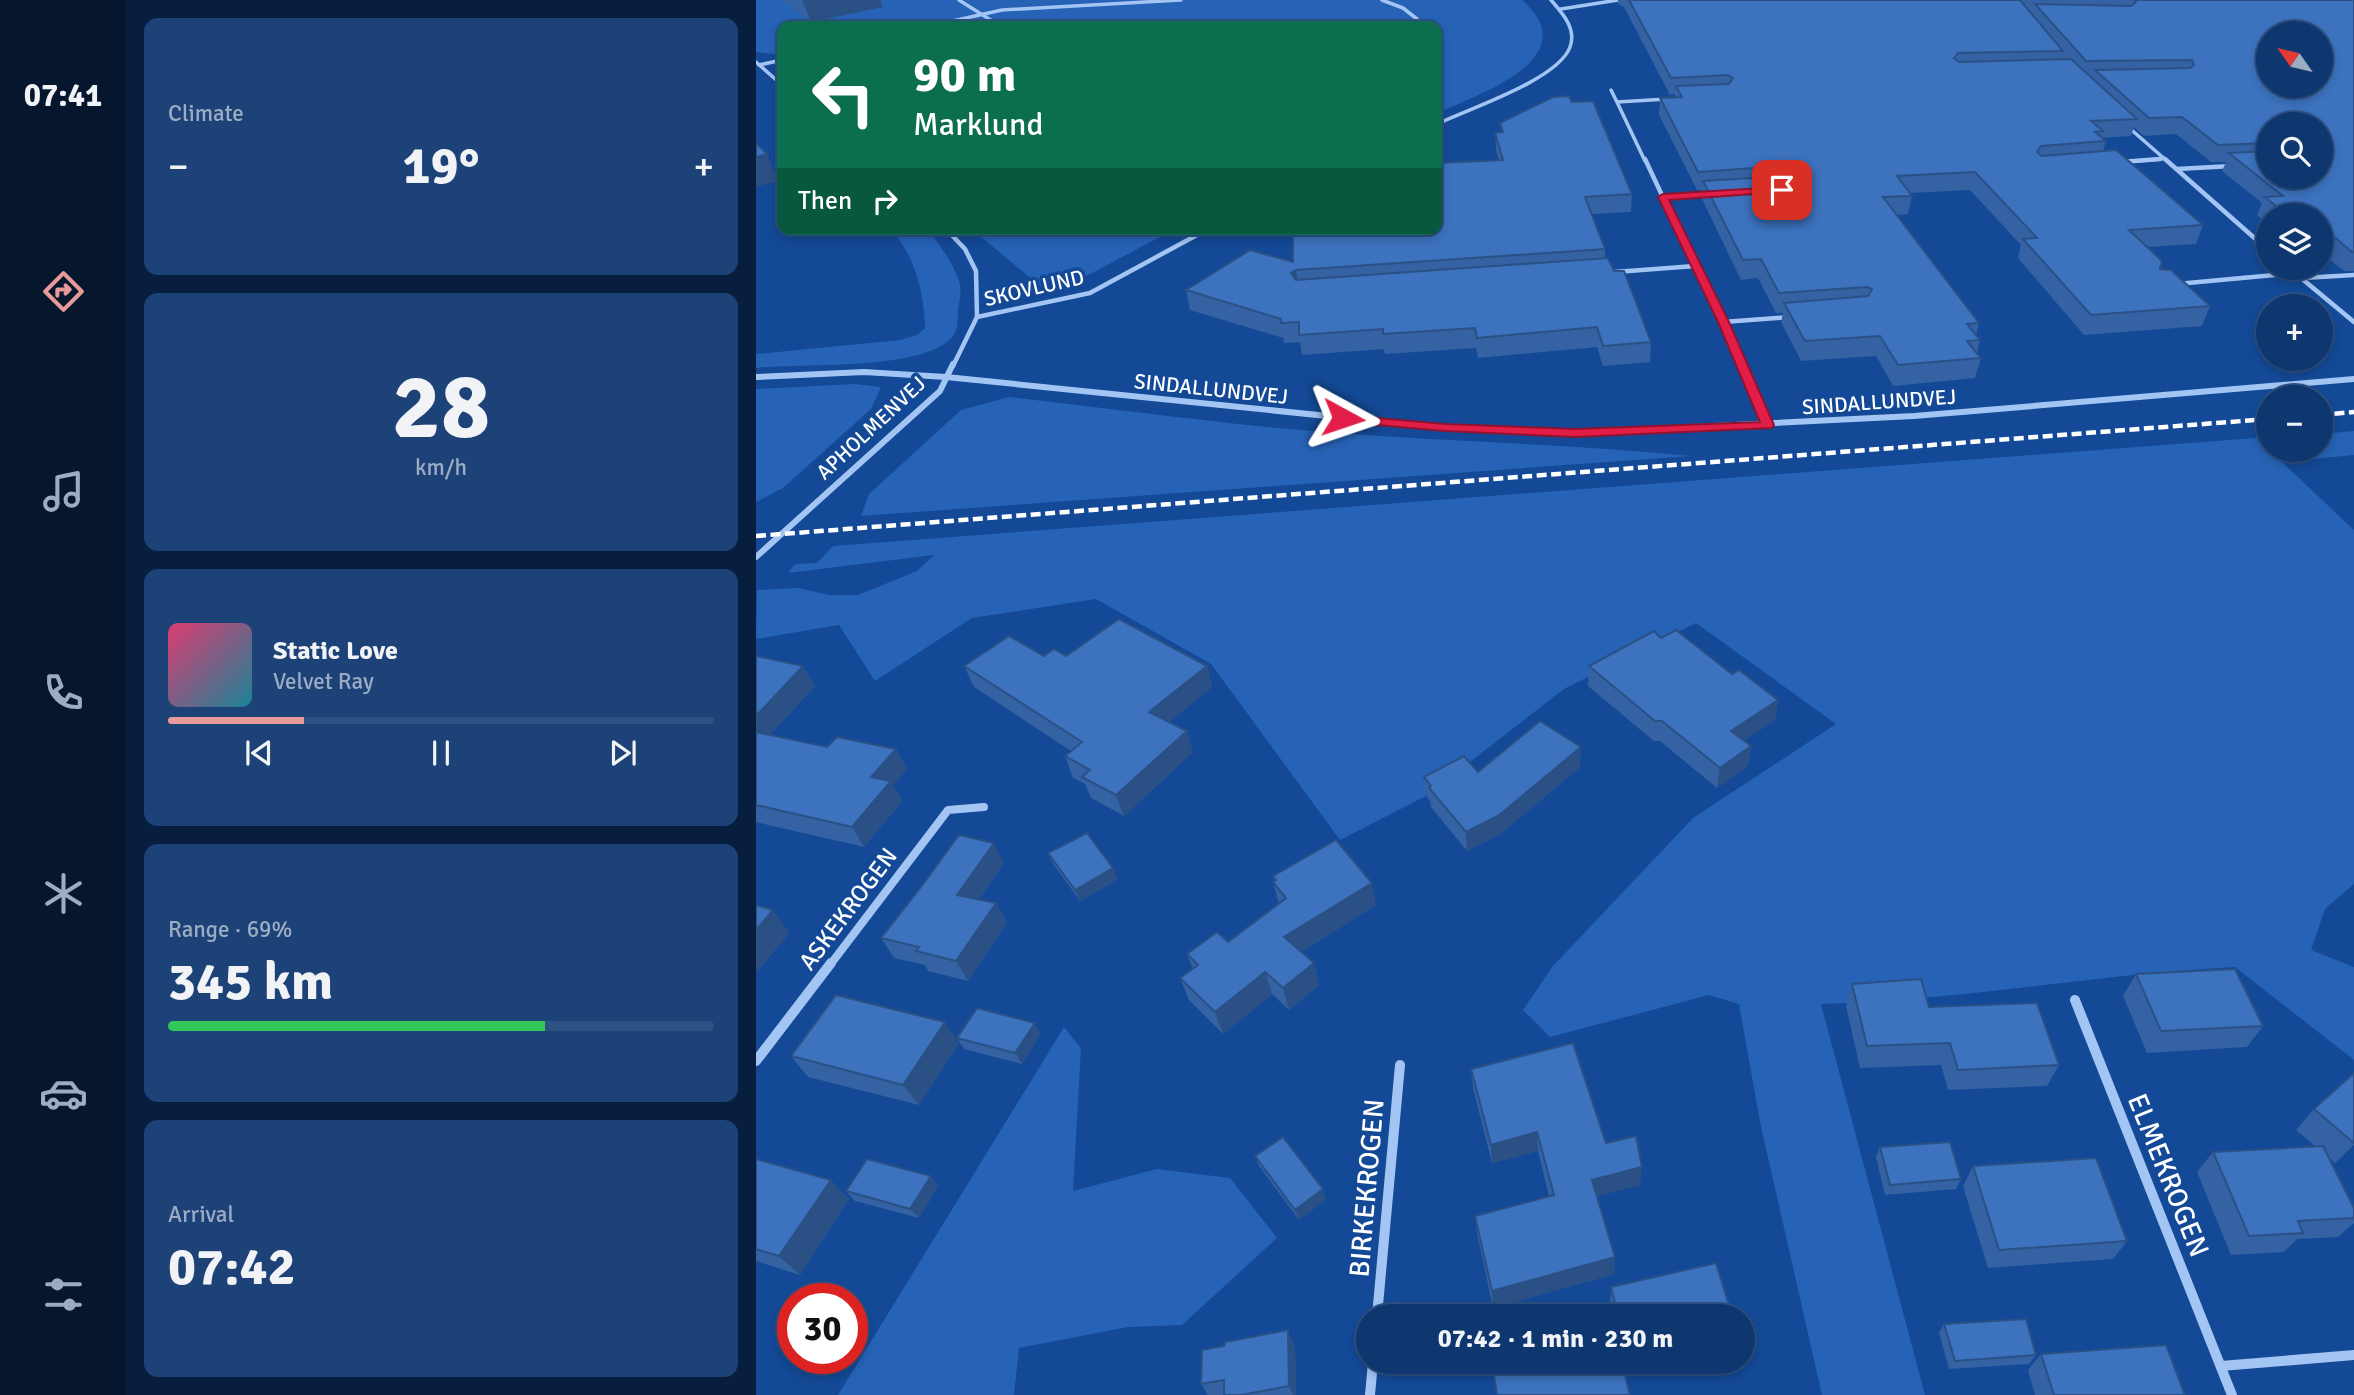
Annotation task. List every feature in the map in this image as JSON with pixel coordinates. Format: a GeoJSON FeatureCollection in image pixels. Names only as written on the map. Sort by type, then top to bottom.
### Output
{"type":"FeatureCollection","features":[{"type":"Feature","properties":{"kind":"street"},"geometry":{"type":"LineString","coordinates":[[959,0],[992,21]]}},
{"type":"Feature","properties":{"kind":"street"},"geometry":{"type":"LineString","coordinates":[[954,21],[1002,10],[1181,0]]}},
{"type":"Feature","properties":{"kind":"street"},"geometry":{"type":"LineString","coordinates":[[1382,0],[1403,9],[1417,21]]}},
{"type":"Feature","properties":{"kind":"street"},"geometry":{"type":"LineString","coordinates":[[1442,122],[1530,82],[1560,64],[1570,49],[1572,35],[1570,22],[1551,0]]}},
{"type":"Feature","properties":{"kind":"street"},"geometry":{"type":"LineString","coordinates":[[1561,9],[1618,0]]}},
{"type":"Feature","properties":{"kind":"street"},"geometry":{"type":"LineString","coordinates":[[757,64],[777,61]]}},
{"type":"Feature","properties":{"kind":"street"},"geometry":{"type":"LineString","coordinates":[[757,64],[777,81]]}},
{"type":"Feature","properties":{"kind":"street"},"geometry":{"type":"LineString","coordinates":[[1611,90],[1723,322],[1767,425]]}},
{"type":"Feature","properties":{"kind":"street"},"geometry":{"type":"LineString","coordinates":[[1617,102],[1672,99]]}},
{"type":"Feature","properties":{"kind":"street"},"geometry":{"type":"LineString","coordinates":[[2126,125],[2256,239]]}},
{"type":"Feature","properties":{"kind":"street"},"geometry":{"type":"LineString","coordinates":[[2112,163],[2162,159]]}},
{"type":"Feature","properties":{"kind":"street"},"geometry":{"type":"LineString","coordinates":[[2177,169],[2242,166]]}},
{"type":"Feature","properties":{"kind":"street"},"geometry":{"type":"LineString","coordinates":[[1663,197],[1716,194]]}},
{"type":"Feature","properties":{"kind":"street","name":"APHOLMENVEJ"},"geometry":{"type":"LineString","coordinates":[[756,557],[940,391],[977,317],[976,271],[965,249],[952,235]]}},
{"type":"Feature","properties":{"kind":"street","name":"SKOVLUND"},"geometry":{"type":"LineString","coordinates":[[977,317],[1090,293],[1197,235]]}},
{"type":"Feature","properties":{"kind":"street"},"geometry":{"type":"LineString","coordinates":[[1613,272],[1695,266]]}},
{"type":"Feature","properties":{"kind":"street"},"geometry":{"type":"LineString","coordinates":[[2333,276],[2354,275]]}},
{"type":"Feature","properties":{"kind":"street"},"geometry":{"type":"LineString","coordinates":[[2171,284],[2256,276]]}},
{"type":"Feature","properties":{"kind":"street"},"geometry":{"type":"LineString","coordinates":[[2305,280],[2354,322]]}},
{"type":"Feature","properties":{"kind":"street"},"geometry":{"type":"LineString","coordinates":[[1723,322],[1800,316]]}},
{"type":"Feature","properties":{"kind":"street","name":"SINDALLUNDVEJ"},"geometry":{"type":"LineString","coordinates":[[756,377],[864,372],[946,377],[1445,428],[1575,433],[1767,425],[2354,379]]}},
{"type":"Feature","properties":{"kind":"street","name":"ASKEKROGEN"},"geometry":{"type":"LineString","coordinates":[[756,1060],[948,810],[984,807]]}},
{"type":"Feature","properties":{"kind":"street","name":"ELMEKROGEN"},"geometry":{"type":"LineString","coordinates":[[2075,1000],[2232,1395]]}},
{"type":"Feature","properties":{"kind":"street","name":"BIRKEKROGEN"},"geometry":{"type":"LineString","coordinates":[[1378,1304],[1400,1065]]}},
{"type":"Feature","properties":{"kind":"street"},"geometry":{"type":"LineString","coordinates":[[2221,1366],[2354,1355]]}},
{"type":"Feature","properties":{"kind":"street"},"geometry":{"type":"LineString","coordinates":[[1370,1395],[1372,1374]]}},
{"type":"Feature","properties":{"kind":"shaded area"},"geometry":{"type":"Polygon","coordinates":[[[756,0],[1522,0],[1539,21],[1542,39],[1535,56],[1520,71],[1500,84],[1442,111],[1442,21],[777,21],[777,54],[756,52],[756,0]]]}},
{"type":"Feature","properties":{"kind":"shaded area"},"geometry":{"type":"Polygon","coordinates":[[[895,235],[932,235],[950,262],[961,290],[957,327],[953,336],[939,347],[918,355],[891,360],[756,368],[756,354],[900,340],[917,335],[925,328],[920,288],[912,262],[895,235]]]}},
{"type":"Feature","properties":{"kind":"shaded area"},"geometry":{"type":"Polygon","coordinates":[[[979,235],[1164,235],[1062,289],[1047,292],[979,235]]]}},
{"type":"Feature","properties":{"kind":"shaded area"},"geometry":{"type":"Polygon","coordinates":[[[854,384],[881,387],[871,409],[783,488],[756,502],[756,389],[854,384]]]}},
{"type":"Feature","properties":{"kind":"shaded area"},"geometry":{"type":"Polygon","coordinates":[[[1009,397],[1295,430],[1691,456],[861,516],[869,494],[961,410],[1009,397]]]}},
{"type":"Feature","properties":{"kind":"shaded area"},"geometry":{"type":"Polygon","coordinates":[[[2354,431],[2354,455],[2333,457],[2333,433],[2354,431]]]}},
{"type":"Feature","properties":{"kind":"shaded area"},"geometry":{"type":"Polygon","coordinates":[[[2256,438],[2256,462],[2282,462],[2354,530],[2354,884],[2325,909],[2311,950],[2354,967],[2354,1060],[2235,967],[2131,975],[1925,998],[1821,1004],[1925,1395],[1822,1395],[1760,1122],[1739,1004],[1709,995],[1550,1037],[1523,1010],[1553,966],[1693,818],[1836,724],[1696,623],[1564,689],[1426,796],[1340,840],[1211,664],[1096,599],[972,618],[875,681],[839,625],[756,639],[757,590],[798,588],[829,595],[858,595],[917,571],[934,555],[788,573],[795,564],[817,563],[833,546],[2256,438]]]}},
{"type":"Feature","properties":{"kind":"shaded area"},"geometry":{"type":"Polygon","coordinates":[[[1064,1027],[1081,1048],[1073,1191],[1157,1169],[1230,1178],[1277,1238],[1182,1325],[1128,1327],[1019,1348],[1014,1395],[838,1395],[851,1374],[868,1374],[868,1346],[1064,1027]]]}},
{"type":"Feature","properties":{"kind":"building"},"geometry":{"type":"Polygon","coordinates":[[[1629,0],[2020,0],[2063,51],[1958,53],[1954,58],[1959,62],[2071,59],[2137,119],[2091,121],[2103,131],[2095,132],[2106,141],[2041,146],[2037,152],[2042,156],[2116,150],[2203,225],[2129,230],[2162,261],[2160,269],[2171,270],[2210,306],[2091,315],[2023,239],[2037,238],[1975,172],[1897,176],[1912,196],[1883,197],[1979,323],[1967,324],[1980,340],[1967,341],[1981,358],[1898,365],[1880,336],[1805,341],[1784,303],[1868,296],[1872,289],[1867,287],[1779,293],[1761,259],[1743,260],[1703,181],[1785,176],[1789,170],[1784,166],[1698,172],[1660,98],[1682,97],[1676,86],[1729,84],[1733,78],[1728,75],[1671,78],[1629,0]]]}},
{"type":"Feature","properties":{"kind":"building"},"geometry":{"type":"Polygon","coordinates":[[[2134,0],[2354,0],[2354,252],[2333,236],[2333,203],[2272,203],[2265,197],[2283,196],[2274,189],[2333,189],[2333,112],[2256,112],[2256,143],[2218,145],[2182,117],[2149,118],[2095,70],[2190,68],[2194,65],[2192,60],[2086,61],[2035,4],[2131,6],[2136,2],[2134,0]]]}},
{"type":"Feature","properties":{"kind":"building"},"geometry":{"type":"Polygon","coordinates":[[[1569,96],[1572,102],[1593,101],[1632,194],[1585,197],[1605,249],[1296,270],[1291,273],[1296,280],[1608,258],[1614,271],[1624,271],[1651,342],[1603,346],[1597,327],[1477,338],[1475,328],[1383,334],[1383,329],[1299,335],[1299,322],[1281,323],[1281,319],[1186,290],[1250,250],[1293,262],[1293,235],[1442,235],[1442,163],[1503,160],[1495,133],[1503,132],[1500,123],[1553,97],[1569,96]]]}},
{"type":"Feature","properties":{"kind":"building"},"geometry":{"type":"Polygon","coordinates":[[[756,143],[767,154],[756,157],[756,143]]]}},
{"type":"Feature","properties":{"kind":"building"},"geometry":{"type":"Polygon","coordinates":[[[2256,152],[2256,174],[2229,153],[2256,152]]]}},
{"type":"Feature","properties":{"kind":"building"},"geometry":{"type":"Polygon","coordinates":[[[1119,619],[1207,666],[1149,712],[1187,731],[1116,795],[1082,777],[1090,770],[1065,756],[1082,742],[964,666],[1009,636],[1044,656],[1054,649],[1066,656],[1119,619]]]}},
{"type":"Feature","properties":{"kind":"building"},"geometry":{"type":"Polygon","coordinates":[[[1676,630],[1732,674],[1739,670],[1778,700],[1731,731],[1751,746],[1720,768],[1662,721],[1655,721],[1589,666],[1654,631],[1661,638],[1676,630]]]}},
{"type":"Feature","properties":{"kind":"building"},"geometry":{"type":"Polygon","coordinates":[[[756,656],[803,666],[756,716],[756,656]]]}},
{"type":"Feature","properties":{"kind":"building"},"geometry":{"type":"Polygon","coordinates":[[[1540,721],[1581,747],[1498,816],[1466,832],[1429,788],[1431,786],[1424,777],[1464,756],[1478,772],[1540,721]]]}},
{"type":"Feature","properties":{"kind":"building"},"geometry":{"type":"Polygon","coordinates":[[[756,732],[827,747],[837,737],[896,749],[871,777],[891,781],[852,827],[756,805],[756,732]]]}},
{"type":"Feature","properties":{"kind":"building"},"geometry":{"type":"Polygon","coordinates":[[[1087,833],[1113,868],[1075,890],[1048,853],[1087,833]]]}},
{"type":"Feature","properties":{"kind":"building"},"geometry":{"type":"Polygon","coordinates":[[[959,835],[994,843],[957,895],[996,903],[956,961],[916,951],[919,947],[881,938],[921,887],[959,835]]]}},
{"type":"Feature","properties":{"kind":"building"},"geometry":{"type":"Polygon","coordinates":[[[1336,840],[1372,883],[1284,937],[1314,963],[1283,988],[1265,972],[1215,1012],[1180,978],[1198,965],[1187,954],[1217,932],[1228,942],[1286,898],[1273,882],[1276,880],[1273,876],[1336,840]]]}},
{"type":"Feature","properties":{"kind":"building"},"geometry":{"type":"Polygon","coordinates":[[[756,905],[773,910],[756,930],[756,905]]]}},
{"type":"Feature","properties":{"kind":"building"},"geometry":{"type":"Polygon","coordinates":[[[2235,969],[2263,1026],[2161,1031],[2136,974],[2235,969]]]}},
{"type":"Feature","properties":{"kind":"building"},"geometry":{"type":"Polygon","coordinates":[[[1921,979],[1929,1007],[2037,1003],[2059,1065],[1958,1070],[1950,1043],[1867,1046],[1852,984],[1921,979]]]}},
{"type":"Feature","properties":{"kind":"building"},"geometry":{"type":"Polygon","coordinates":[[[836,995],[945,1022],[903,1085],[791,1056],[836,995]]]}},
{"type":"Feature","properties":{"kind":"building"},"geometry":{"type":"Polygon","coordinates":[[[977,1008],[1035,1023],[1015,1053],[957,1038],[977,1008]]]}},
{"type":"Feature","properties":{"kind":"building"},"geometry":{"type":"Polygon","coordinates":[[[1573,1043],[1606,1143],[1636,1136],[1642,1167],[1592,1180],[1615,1257],[1492,1291],[1475,1216],[1554,1195],[1537,1132],[1491,1145],[1471,1069],[1573,1043]]]}},
{"type":"Feature","properties":{"kind":"building"},"geometry":{"type":"Polygon","coordinates":[[[2354,1073],[2354,1143],[2314,1109],[2354,1073]]]}},
{"type":"Feature","properties":{"kind":"building"},"geometry":{"type":"Polygon","coordinates":[[[1283,1137],[1323,1189],[1295,1210],[1255,1156],[1283,1137]]]}},
{"type":"Feature","properties":{"kind":"building"},"geometry":{"type":"Polygon","coordinates":[[[1950,1142],[1961,1179],[1890,1185],[1880,1147],[1950,1142]]]}},
{"type":"Feature","properties":{"kind":"building"},"geometry":{"type":"Polygon","coordinates":[[[2323,1146],[2354,1208],[2354,1218],[2298,1221],[2303,1233],[2249,1236],[2213,1152],[2323,1146]]]}},
{"type":"Feature","properties":{"kind":"building"},"geometry":{"type":"Polygon","coordinates":[[[2096,1158],[2127,1241],[1999,1250],[1973,1166],[2096,1158]]]}},
{"type":"Feature","properties":{"kind":"building"},"geometry":{"type":"Polygon","coordinates":[[[756,1159],[831,1180],[779,1256],[756,1249],[756,1159]]]}},
{"type":"Feature","properties":{"kind":"building"},"geometry":{"type":"Polygon","coordinates":[[[867,1159],[931,1176],[910,1209],[846,1191],[867,1159]]]}},
{"type":"Feature","properties":{"kind":"building"},"geometry":{"type":"Polygon","coordinates":[[[1716,1263],[1729,1304],[1615,1304],[1611,1287],[1716,1263]]]}},
{"type":"Feature","properties":{"kind":"building"},"geometry":{"type":"Polygon","coordinates":[[[2026,1319],[2036,1355],[1955,1361],[1944,1324],[2026,1319]]]}},
{"type":"Feature","properties":{"kind":"building"},"geometry":{"type":"Polygon","coordinates":[[[1288,1330],[1289,1386],[1241,1395],[1224,1395],[1224,1380],[1201,1384],[1202,1350],[1224,1346],[1225,1342],[1288,1330]]]}},
{"type":"Feature","properties":{"kind":"building"},"geometry":{"type":"Polygon","coordinates":[[[2166,1345],[2185,1395],[2054,1395],[2041,1354],[2166,1345]]]}},
{"type":"Feature","properties":{"kind":"building"},"geometry":{"type":"Polygon","coordinates":[[[1494,1374],[1625,1374],[1630,1395],[1497,1395],[1494,1374]]]}},
{"type":"Feature","properties":{"kind":"railway"},"geometry":{"type":"LineString","coordinates":[[2333,414],[2354,412]]}},
{"type":"Feature","properties":{"kind":"railway"},"geometry":{"type":"LineString","coordinates":[[756,536],[2256,420]]}},
{"type":"Feature","properties":{"kind":"route"},"geometry":{"type":"LineString","coordinates":[[1343,418],[1445,428],[1575,433],[1767,425],[1723,322],[1663,197],[1782,190]]}}]}
